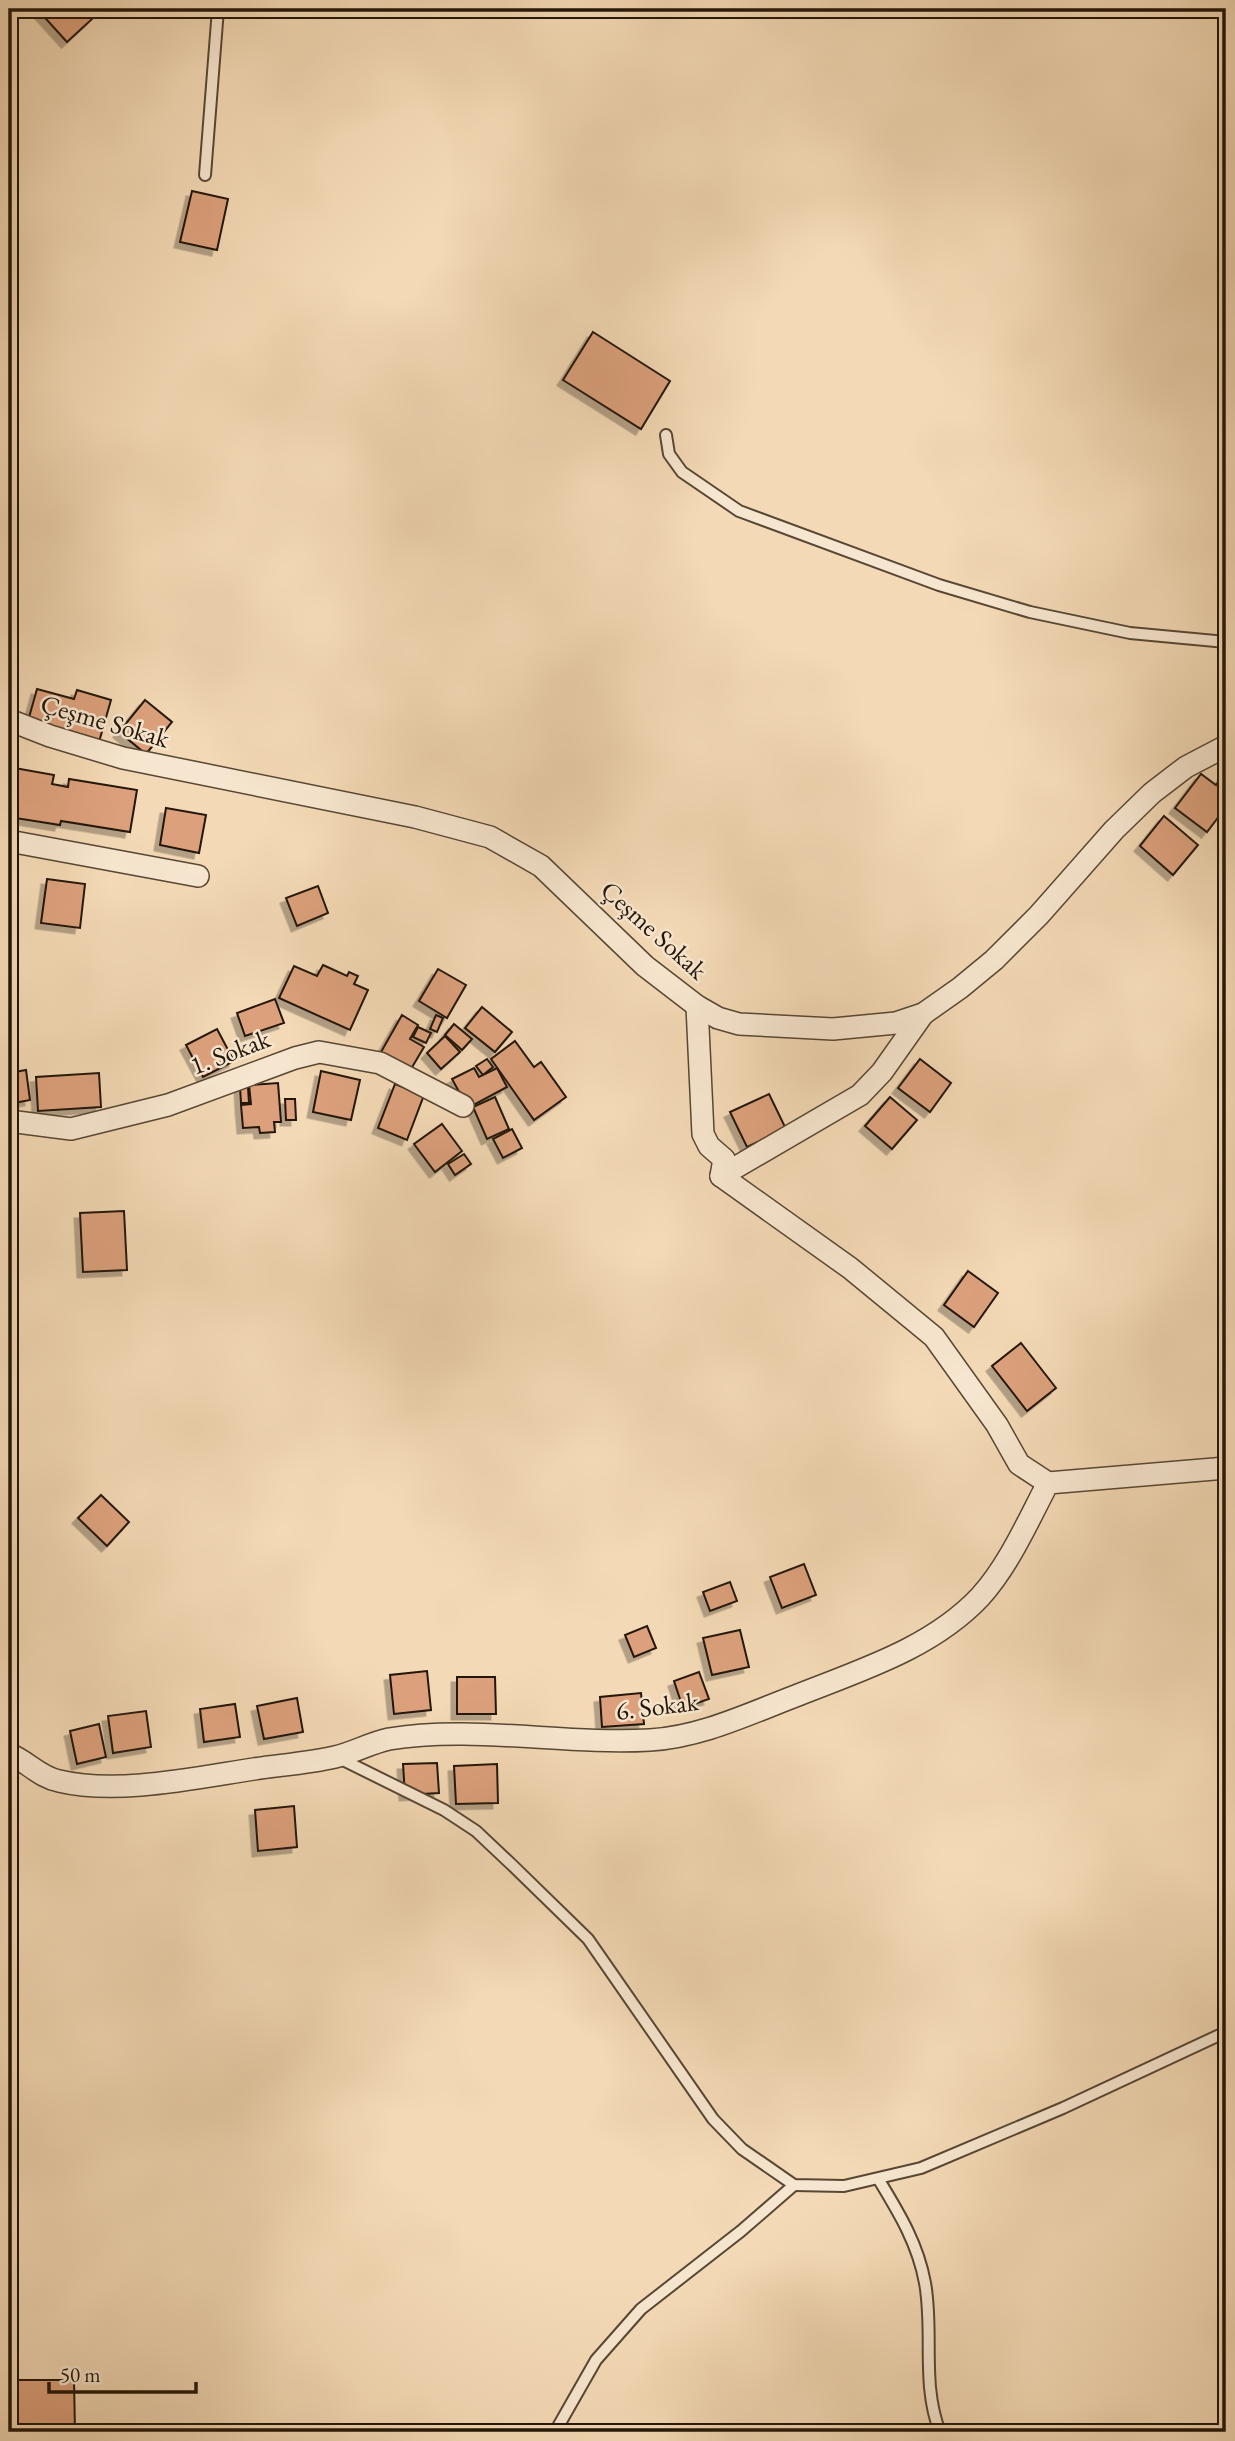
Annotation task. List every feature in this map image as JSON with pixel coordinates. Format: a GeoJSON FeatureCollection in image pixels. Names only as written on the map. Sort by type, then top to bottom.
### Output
{"type":"FeatureCollection","features":[{"type":"Feature","properties":{"kind":"street","name":"Çeşme Sokak"},"geometry":{"type":"LineString","coordinates":[[9,720],[50,737],[123,758],[415,817],[490,837],[541,866],[645,966],[697,1006],[729,1021],[778,1028],[868,1027],[923,1014],[994,960],[1152,793],[1186,767],[1226,746]]}},
{"type":"Feature","properties":{"kind":"street"},"geometry":{"type":"LineString","coordinates":[[9,841],[198,876]]}},
{"type":"Feature","properties":{"kind":"street"},"geometry":{"type":"LineString","coordinates":[[697,1006],[703,1134],[709,1146],[724,1159],[720,1176]]}},
{"type":"Feature","properties":{"kind":"street"},"geometry":{"type":"LineString","coordinates":[[720,1176],[760,1150],[795,1134],[860,1096],[882,1072],[923,1014]]}},
{"type":"Feature","properties":{"kind":"street","name":"1. Sokak"},"geometry":{"type":"LineString","coordinates":[[9,1121],[71,1129],[168,1105],[295,1058],[319,1052],[380,1062],[463,1106]]}},
{"type":"Feature","properties":{"kind":"street"},"geometry":{"type":"LineString","coordinates":[[720,1176],[850,1268],[934,1337],[997,1425],[1019,1464],[1048,1482],[1176,1469],[1226,1468]]}},
{"type":"Feature","properties":{"kind":"street","name":"6. Sokak"},"geometry":{"type":"LineString","coordinates":[[9,1754],[55,1781],[78,1785],[191,1778],[336,1757],[367,1744],[414,1737],[649,1740],[692,1734],[861,1670],[941,1630],[981,1596],[999,1572],[1048,1482]]}},
{"type":"Feature","properties":{"kind":"lane"},"geometry":{"type":"LineString","coordinates":[[205,175],[218,9]]}},
{"type":"Feature","properties":{"kind":"lane"},"geometry":{"type":"LineString","coordinates":[[666,435],[669,454],[682,472],[739,511],[939,586],[1030,612],[1130,633],[1226,642]]}},
{"type":"Feature","properties":{"kind":"lane"},"geometry":{"type":"LineString","coordinates":[[336,1757],[444,1810],[476,1831],[588,1939],[713,2119],[743,2149],[794,2185],[844,2186],[879,2180],[920,2168],[1063,2108],[1226,2032]]}},
{"type":"Feature","properties":{"kind":"lane"},"geometry":{"type":"LineString","coordinates":[[879,2180],[908,2228],[926,2285],[929,2380],[940,2432]]}},
{"type":"Feature","properties":{"kind":"lane"},"geometry":{"type":"LineString","coordinates":[[555,2432],[596,2360],[641,2309],[741,2231],[794,2185]]}},
{"type":"Feature","properties":{"kind":"building"},"geometry":{"type":"Polygon","coordinates":[[[37,9],[83,9],[92,19],[67,42],[37,9]]]}},
{"type":"Feature","properties":{"kind":"building"},"geometry":{"type":"Polygon","coordinates":[[[192,191],[228,199],[217,250],[180,242],[192,191]]]}},
{"type":"Feature","properties":{"kind":"building"},"geometry":{"type":"Polygon","coordinates":[[[593,332],[670,381],[641,429],[563,380],[593,332]]]}},
{"type":"Feature","properties":{"kind":"building"},"geometry":{"type":"Polygon","coordinates":[[[37,689],[74,699],[77,690],[111,700],[99,742],[28,721],[37,689]]]}},
{"type":"Feature","properties":{"kind":"building"},"geometry":{"type":"Polygon","coordinates":[[[145,700],[172,722],[146,754],[119,732],[145,700]]]}},
{"type":"Feature","properties":{"kind":"building"},"geometry":{"type":"Polygon","coordinates":[[[9,767],[54,775],[52,784],[68,787],[69,779],[137,790],[130,832],[61,821],[60,825],[9,817],[9,767]]]}},
{"type":"Feature","properties":{"kind":"building"},"geometry":{"type":"Polygon","coordinates":[[[1226,772],[1226,807],[1207,832],[1175,808],[1201,774],[1216,785],[1226,772]]]}},
{"type":"Feature","properties":{"kind":"building"},"geometry":{"type":"Polygon","coordinates":[[[166,808],[206,815],[199,853],[160,845],[166,808]]]}},
{"type":"Feature","properties":{"kind":"building"},"geometry":{"type":"Polygon","coordinates":[[[1164,816],[1198,845],[1173,875],[1140,846],[1164,816]]]}},
{"type":"Feature","properties":{"kind":"building"},"geometry":{"type":"Polygon","coordinates":[[[47,879],[85,884],[80,928],[41,923],[47,879]]]}},
{"type":"Feature","properties":{"kind":"building"},"geometry":{"type":"Polygon","coordinates":[[[318,886],[328,913],[297,926],[286,898],[318,886]]]}},
{"type":"Feature","properties":{"kind":"building"},"geometry":{"type":"Polygon","coordinates":[[[323,965],[347,976],[349,972],[358,976],[354,984],[368,990],[350,1030],[279,998],[294,966],[317,976],[323,965]]]}},
{"type":"Feature","properties":{"kind":"building"},"geometry":{"type":"Polygon","coordinates":[[[438,969],[466,985],[447,1018],[419,1001],[438,969]]]}},
{"type":"Feature","properties":{"kind":"building"},"geometry":{"type":"Polygon","coordinates":[[[275,999],[284,1023],[245,1036],[237,1013],[275,999]]]}},
{"type":"Feature","properties":{"kind":"building"},"geometry":{"type":"Polygon","coordinates":[[[482,1007],[512,1032],[495,1052],[465,1028],[482,1007]]]}},
{"type":"Feature","properties":{"kind":"building"},"geometry":{"type":"Polygon","coordinates":[[[402,1015],[418,1025],[410,1039],[424,1047],[411,1069],[381,1052],[402,1015]]]}},
{"type":"Feature","properties":{"kind":"building"},"geometry":{"type":"Polygon","coordinates":[[[436,1015],[443,1018],[437,1032],[430,1029],[436,1015]]]}},
{"type":"Feature","properties":{"kind":"building"},"geometry":{"type":"Polygon","coordinates":[[[454,1024],[472,1039],[462,1050],[445,1035],[454,1024]]]}},
{"type":"Feature","properties":{"kind":"building"},"geometry":{"type":"Polygon","coordinates":[[[418,1027],[431,1033],[426,1043],[413,1037],[418,1027]]]}},
{"type":"Feature","properties":{"kind":"building"},"geometry":{"type":"Polygon","coordinates":[[[217,1029],[234,1061],[203,1077],[186,1045],[217,1029]]]}},
{"type":"Feature","properties":{"kind":"building"},"geometry":{"type":"Polygon","coordinates":[[[445,1036],[460,1052],[441,1069],[427,1053],[445,1036]]]}},
{"type":"Feature","properties":{"kind":"building"},"geometry":{"type":"Polygon","coordinates":[[[515,1041],[534,1067],[541,1062],[566,1097],[534,1120],[491,1059],[515,1041]]]}},
{"type":"Feature","properties":{"kind":"building"},"geometry":{"type":"Polygon","coordinates":[[[487,1059],[493,1067],[483,1075],[476,1066],[487,1059]]]}},
{"type":"Feature","properties":{"kind":"building"},"geometry":{"type":"Polygon","coordinates":[[[920,1059],[951,1083],[930,1112],[898,1088],[920,1059]]]}},
{"type":"Feature","properties":{"kind":"building"},"geometry":{"type":"Polygon","coordinates":[[[474,1068],[479,1077],[497,1068],[507,1087],[468,1108],[452,1079],[474,1068]]]}},
{"type":"Feature","properties":{"kind":"building"},"geometry":{"type":"Polygon","coordinates":[[[26,1070],[30,1100],[9,1104],[9,1073],[26,1070]]]}},
{"type":"Feature","properties":{"kind":"building"},"geometry":{"type":"Polygon","coordinates":[[[321,1071],[360,1080],[351,1120],[313,1112],[321,1071]]]}},
{"type":"Feature","properties":{"kind":"building"},"geometry":{"type":"Polygon","coordinates":[[[99,1073],[101,1107],[38,1111],[36,1077],[99,1073]]]}},
{"type":"Feature","properties":{"kind":"building"},"geometry":{"type":"Polygon","coordinates":[[[278,1083],[281,1122],[274,1122],[275,1132],[260,1133],[259,1127],[243,1128],[241,1105],[251,1104],[249,1085],[278,1083]]]}},
{"type":"Feature","properties":{"kind":"building"},"geometry":{"type":"Polygon","coordinates":[[[395,1084],[424,1095],[407,1140],[378,1128],[395,1084]]]}},
{"type":"Feature","properties":{"kind":"building"},"geometry":{"type":"Polygon","coordinates":[[[240,1087],[248,1087],[249,1103],[241,1103],[240,1087]]]}},
{"type":"Feature","properties":{"kind":"building"},"geometry":{"type":"Polygon","coordinates":[[[769,1094],[786,1129],[747,1147],[730,1112],[769,1094]]]}},
{"type":"Feature","properties":{"kind":"building"},"geometry":{"type":"Polygon","coordinates":[[[495,1097],[509,1129],[487,1139],[473,1107],[495,1097]]]}},
{"type":"Feature","properties":{"kind":"building"},"geometry":{"type":"Polygon","coordinates":[[[890,1097],[917,1120],[892,1149],[865,1126],[890,1097]]]}},
{"type":"Feature","properties":{"kind":"building"},"geometry":{"type":"Polygon","coordinates":[[[285,1099],[295,1099],[296,1120],[286,1120],[285,1099]]]}},
{"type":"Feature","properties":{"kind":"building"},"geometry":{"type":"Polygon","coordinates":[[[442,1124],[462,1151],[435,1172],[414,1144],[442,1124]]]}},
{"type":"Feature","properties":{"kind":"building"},"geometry":{"type":"Polygon","coordinates":[[[512,1129],[522,1148],[503,1158],[493,1139],[512,1129]]]}},
{"type":"Feature","properties":{"kind":"building"},"geometry":{"type":"Polygon","coordinates":[[[464,1154],[471,1164],[455,1175],[448,1164],[464,1154]]]}},
{"type":"Feature","properties":{"kind":"building"},"geometry":{"type":"Polygon","coordinates":[[[124,1211],[127,1270],[83,1272],[80,1213],[124,1211]]]}},
{"type":"Feature","properties":{"kind":"building"},"geometry":{"type":"Polygon","coordinates":[[[968,1271],[998,1293],[974,1327],[944,1305],[968,1271]]]}},
{"type":"Feature","properties":{"kind":"building"},"geometry":{"type":"Polygon","coordinates":[[[1021,1343],[1056,1388],[1027,1411],[992,1366],[1021,1343]]]}},
{"type":"Feature","properties":{"kind":"building"},"geometry":{"type":"Polygon","coordinates":[[[101,1495],[129,1522],[107,1546],[78,1518],[101,1495]]]}},
{"type":"Feature","properties":{"kind":"building"},"geometry":{"type":"Polygon","coordinates":[[[804,1564],[816,1595],[782,1608],[770,1577],[804,1564]]]}},
{"type":"Feature","properties":{"kind":"building"},"geometry":{"type":"Polygon","coordinates":[[[730,1582],[737,1601],[710,1611],[703,1592],[730,1582]]]}},
{"type":"Feature","properties":{"kind":"building"},"geometry":{"type":"Polygon","coordinates":[[[647,1626],[656,1648],[634,1657],[625,1635],[647,1626]]]}},
{"type":"Feature","properties":{"kind":"building"},"geometry":{"type":"Polygon","coordinates":[[[740,1630],[749,1667],[712,1675],[703,1638],[740,1630]]]}},
{"type":"Feature","properties":{"kind":"building"},"geometry":{"type":"Polygon","coordinates":[[[427,1671],[431,1710],[394,1714],[390,1675],[427,1671]]]}},
{"type":"Feature","properties":{"kind":"building"},"geometry":{"type":"Polygon","coordinates":[[[699,1672],[709,1699],[683,1708],[674,1681],[699,1672]]]}},
{"type":"Feature","properties":{"kind":"building"},"geometry":{"type":"Polygon","coordinates":[[[457,1677],[495,1677],[496,1714],[457,1714],[457,1677]]]}},
{"type":"Feature","properties":{"kind":"building"},"geometry":{"type":"Polygon","coordinates":[[[641,1693],[644,1724],[602,1727],[600,1697],[641,1693]]]}},
{"type":"Feature","properties":{"kind":"building"},"geometry":{"type":"Polygon","coordinates":[[[297,1698],[303,1732],[264,1739],[257,1706],[297,1698]]]}},
{"type":"Feature","properties":{"kind":"building"},"geometry":{"type":"Polygon","coordinates":[[[235,1704],[240,1737],[204,1742],[200,1709],[235,1704]]]}},
{"type":"Feature","properties":{"kind":"building"},"geometry":{"type":"Polygon","coordinates":[[[146,1711],[151,1747],[113,1753],[108,1716],[146,1711]]]}},
{"type":"Feature","properties":{"kind":"building"},"geometry":{"type":"Polygon","coordinates":[[[99,1724],[106,1757],[77,1764],[70,1731],[99,1724]]]}},
{"type":"Feature","properties":{"kind":"building"},"geometry":{"type":"Polygon","coordinates":[[[437,1763],[439,1793],[405,1795],[403,1764],[437,1763]]]}},
{"type":"Feature","properties":{"kind":"building"},"geometry":{"type":"Polygon","coordinates":[[[497,1764],[498,1803],[456,1804],[454,1766],[497,1764]]]}},
{"type":"Feature","properties":{"kind":"building"},"geometry":{"type":"Polygon","coordinates":[[[294,1806],[297,1847],[258,1851],[255,1810],[294,1806]]]}},
{"type":"Feature","properties":{"kind":"building"},"geometry":{"type":"Polygon","coordinates":[[[17,2380],[74,2380],[75,2432],[18,2432],[17,2380]]]}}]}
